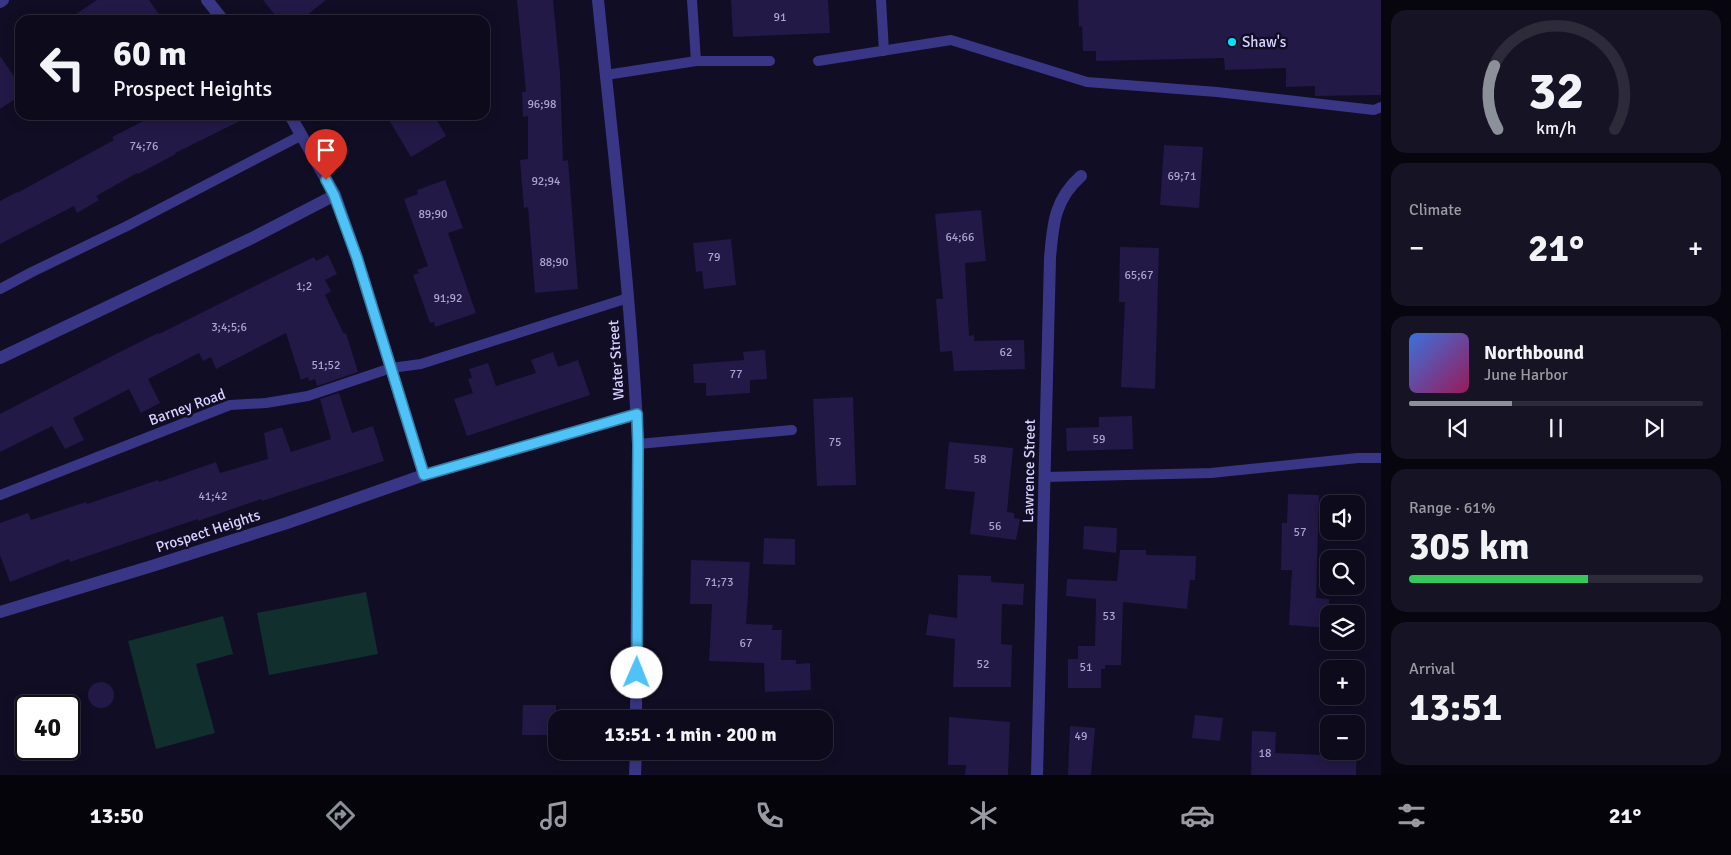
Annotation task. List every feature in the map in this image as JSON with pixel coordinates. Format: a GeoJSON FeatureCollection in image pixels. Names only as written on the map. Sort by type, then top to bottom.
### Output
{"type":"FeatureCollection","features":[{"type":"Feature","properties":{"kind":"street"},"geometry":{"type":"LineString","coordinates":[[207,0],[219,15]]}},
{"type":"Feature","properties":{"kind":"street","name":"Water Street"},"geometry":{"type":"LineString","coordinates":[[598,0],[628,298],[637,414],[636,710]]}},
{"type":"Feature","properties":{"kind":"street"},"geometry":{"type":"LineString","coordinates":[[293,120],[334,195],[357,258],[424,475]]}},
{"type":"Feature","properties":{"kind":"street","name":"Lawrence Street"},"geometry":{"type":"LineString","coordinates":[[1037,775],[1052,229],[1057,208],[1067,191],[1081,176]]}},
{"type":"Feature","properties":{"kind":"street"},"geometry":{"type":"LineString","coordinates":[[0,358],[241,243],[334,195]]}},
{"type":"Feature","properties":{"kind":"street","name":"Prospect Heights"},"geometry":{"type":"LineString","coordinates":[[0,612],[287,523],[424,475],[637,414]]}},
{"type":"Feature","properties":{"kind":"street"},"geometry":{"type":"LineString","coordinates":[[635,775],[636,760]]}},
{"type":"Feature","properties":{"kind":"lane"},"geometry":{"type":"LineString","coordinates":[[692,0],[696,61]]}},
{"type":"Feature","properties":{"kind":"lane"},"geometry":{"type":"LineString","coordinates":[[882,0],[884,51]]}},
{"type":"Feature","properties":{"kind":"lane"},"geometry":{"type":"LineString","coordinates":[[818,61],[951,40],[1087,82],[1217,92],[1374,110],[1381,107]]}},
{"type":"Feature","properties":{"kind":"lane"},"geometry":{"type":"LineString","coordinates":[[606,75],[696,61],[770,61]]}},
{"type":"Feature","properties":{"kind":"lane"},"geometry":{"type":"LineString","coordinates":[[0,289],[127,226],[302,135]]}},
{"type":"Feature","properties":{"kind":"lane","name":"Barney Road"},"geometry":{"type":"LineString","coordinates":[[0,495],[230,405],[266,403],[308,396],[390,368],[421,364],[628,298]]}},
{"type":"Feature","properties":{"kind":"lane"},"geometry":{"type":"LineString","coordinates":[[638,444],[792,430]]}},
{"type":"Feature","properties":{"kind":"lane"},"geometry":{"type":"LineString","coordinates":[[1045,477],[1211,473],[1358,458],[1381,458]]}},
{"type":"Feature","properties":{"kind":"green space"},"geometry":{"type":"Polygon","coordinates":[[[366,592],[378,654],[269,675],[257,613],[366,592]]]}},
{"type":"Feature","properties":{"kind":"green space"},"geometry":{"type":"Polygon","coordinates":[[[223,616],[233,654],[196,664],[215,733],[156,749],[128,641],[223,616]]]}},
{"type":"Feature","properties":{"kind":"building"},"geometry":{"type":"Polygon","coordinates":[[[97,0],[149,0],[160,15],[74,15],[97,0]]]}},
{"type":"Feature","properties":{"kind":"building"},"geometry":{"type":"Polygon","coordinates":[[[263,0],[326,0],[307,15],[275,15],[263,0]]]}},
{"type":"Feature","properties":{"kind":"building"},"geometry":{"type":"Polygon","coordinates":[[[517,0],[553,0],[560,73],[563,161],[568,160],[578,289],[535,293],[528,207],[524,208],[520,160],[528,159],[528,116],[523,117],[522,92],[526,92],[517,0]]]}},
{"type":"Feature","properties":{"kind":"building"},"geometry":{"type":"Polygon","coordinates":[[[731,0],[828,0],[830,33],[733,37],[731,0]]]}},
{"type":"Feature","properties":{"kind":"building","name":"Shaw's"},"geometry":{"type":"Polygon","coordinates":[[[1078,0],[1381,0],[1381,95],[1315,96],[1315,86],[1286,87],[1286,68],[1225,70],[1224,58],[1096,61],[1096,51],[1083,51],[1082,26],[1079,27],[1078,0]]]}},
{"type":"Feature","properties":{"kind":"building"},"geometry":{"type":"Polygon","coordinates":[[[0,56],[15,78],[15,99],[0,109],[0,56]]]}},
{"type":"Feature","properties":{"kind":"building"},"geometry":{"type":"Polygon","coordinates":[[[145,120],[242,120],[175,153],[96,196],[99,200],[77,213],[74,206],[0,244],[0,201],[114,140],[112,137],[145,120]]]}},
{"type":"Feature","properties":{"kind":"building"},"geometry":{"type":"Polygon","coordinates":[[[389,120],[437,120],[446,136],[411,157],[389,120]]]}},
{"type":"Feature","properties":{"kind":"building"},"geometry":{"type":"Polygon","coordinates":[[[1164,145],[1203,147],[1199,208],[1160,205],[1164,145]]]}},
{"type":"Feature","properties":{"kind":"building"},"geometry":{"type":"Polygon","coordinates":[[[445,180],[463,228],[448,233],[476,313],[435,327],[434,322],[430,323],[413,275],[419,273],[417,270],[428,266],[404,199],[418,194],[417,190],[445,180]]]}},
{"type":"Feature","properties":{"kind":"building"},"geometry":{"type":"Polygon","coordinates":[[[981,210],[986,261],[965,263],[969,336],[974,335],[974,341],[1024,340],[1025,369],[954,371],[952,351],[940,352],[936,299],[943,299],[935,214],[981,210]]]}},
{"type":"Feature","properties":{"kind":"building"},"geometry":{"type":"Polygon","coordinates":[[[731,239],[736,285],[704,289],[702,271],[696,272],[693,243],[731,239]]]}},
{"type":"Feature","properties":{"kind":"building"},"geometry":{"type":"Polygon","coordinates":[[[1120,247],[1159,248],[1155,389],[1121,387],[1125,302],[1119,302],[1120,247]]]}},
{"type":"Feature","properties":{"kind":"building"},"geometry":{"type":"Polygon","coordinates":[[[328,255],[337,274],[325,280],[331,291],[325,295],[344,334],[346,333],[358,372],[317,386],[315,379],[309,381],[308,377],[301,380],[286,333],[216,369],[211,357],[203,361],[199,353],[148,379],[160,403],[141,413],[129,389],[73,418],[84,440],[65,449],[52,426],[0,452],[0,414],[158,333],[314,257],[316,261],[328,255]]]}},
{"type":"Feature","properties":{"kind":"building"},"geometry":{"type":"Polygon","coordinates":[[[765,350],[767,379],[750,380],[750,393],[706,396],[706,383],[694,383],[693,364],[744,360],[743,352],[765,350]]]}},
{"type":"Feature","properties":{"kind":"building"},"geometry":{"type":"Polygon","coordinates":[[[553,352],[558,367],[578,360],[590,395],[467,436],[454,399],[473,393],[468,379],[472,378],[469,369],[488,363],[496,386],[536,373],[531,360],[553,352]]]}},
{"type":"Feature","properties":{"kind":"building"},"geometry":{"type":"Polygon","coordinates":[[[339,393],[352,433],[373,426],[384,461],[262,501],[261,499],[198,521],[198,519],[70,562],[69,559],[10,582],[0,555],[0,523],[28,513],[31,520],[86,502],[87,504],[158,480],[159,482],[216,462],[220,473],[268,459],[264,433],[282,427],[291,452],[331,439],[320,399],[339,393]]]}},
{"type":"Feature","properties":{"kind":"building"},"geometry":{"type":"Polygon","coordinates":[[[853,397],[856,485],[817,486],[813,399],[853,397]]]}},
{"type":"Feature","properties":{"kind":"building"},"geometry":{"type":"Polygon","coordinates":[[[1132,416],[1133,449],[1067,451],[1066,428],[1099,427],[1099,417],[1132,416]]]}},
{"type":"Feature","properties":{"kind":"building"},"geometry":{"type":"Polygon","coordinates":[[[949,442],[1013,448],[1007,512],[1014,513],[1014,518],[1020,519],[1016,540],[970,534],[975,492],[945,489],[949,442]]]}},
{"type":"Feature","properties":{"kind":"building"},"geometry":{"type":"Polygon","coordinates":[[[1288,494],[1319,495],[1316,598],[1329,599],[1329,605],[1320,605],[1320,627],[1289,625],[1292,570],[1281,570],[1282,523],[1287,523],[1288,494]]]}},
{"type":"Feature","properties":{"kind":"building"},"geometry":{"type":"Polygon","coordinates":[[[1084,526],[1117,528],[1116,553],[1083,549],[1084,526]]]}},
{"type":"Feature","properties":{"kind":"building"},"geometry":{"type":"Polygon","coordinates":[[[764,538],[795,539],[795,565],[763,564],[764,538]]]}},
{"type":"Feature","properties":{"kind":"building"},"geometry":{"type":"Polygon","coordinates":[[[1120,550],[1146,550],[1146,555],[1196,556],[1195,580],[1190,580],[1187,609],[1123,602],[1121,665],[1105,665],[1105,669],[1101,669],[1101,688],[1068,688],[1068,659],[1078,659],[1078,646],[1095,646],[1096,599],[1066,596],[1067,579],[1117,581],[1120,550]]]}},
{"type":"Feature","properties":{"kind":"building"},"geometry":{"type":"Polygon","coordinates":[[[691,560],[750,562],[746,624],[773,625],[772,630],[782,630],[781,660],[796,660],[796,664],[810,663],[811,690],[765,692],[764,663],[709,661],[712,604],[690,604],[691,560]]]}},
{"type":"Feature","properties":{"kind":"building"},"geometry":{"type":"Polygon","coordinates":[[[958,575],[991,576],[991,582],[1024,584],[1023,605],[1002,604],[1001,644],[1012,645],[1011,687],[953,687],[955,639],[926,635],[929,614],[957,618],[958,575]]]}},
{"type":"Feature","properties":{"kind":"building"},"geometry":{"type":"Polygon","coordinates":[[[101,682],[110,686],[114,695],[110,704],[101,708],[92,704],[88,695],[92,686],[101,682]]]}},
{"type":"Feature","properties":{"kind":"building"},"geometry":{"type":"Polygon","coordinates":[[[523,705],[556,705],[556,710],[548,710],[548,735],[522,735],[523,705]]]}},
{"type":"Feature","properties":{"kind":"building"},"geometry":{"type":"Polygon","coordinates":[[[1195,715],[1223,718],[1220,741],[1192,738],[1195,715]]]}},
{"type":"Feature","properties":{"kind":"building"},"geometry":{"type":"Polygon","coordinates":[[[949,717],[1010,722],[1008,775],[965,775],[966,765],[948,765],[949,717]]]}},
{"type":"Feature","properties":{"kind":"building"},"geometry":{"type":"Polygon","coordinates":[[[1070,726],[1095,728],[1091,775],[1068,775],[1070,726]]]}},
{"type":"Feature","properties":{"kind":"building"},"geometry":{"type":"Polygon","coordinates":[[[1252,731],[1276,732],[1275,753],[1320,755],[1320,760],[1356,760],[1356,775],[1251,775],[1252,731]]]}},
{"type":"Feature","properties":{"kind":"place","name":"Shaw's"},"geometry":{"type":"Point","coordinates":[1232,42]}},
{"type":"Feature","properties":{"kind":"route"},"geometry":{"type":"LineString","coordinates":[[326,180],[334,195],[357,258],[424,475],[637,414],[637,673]]}}]}
